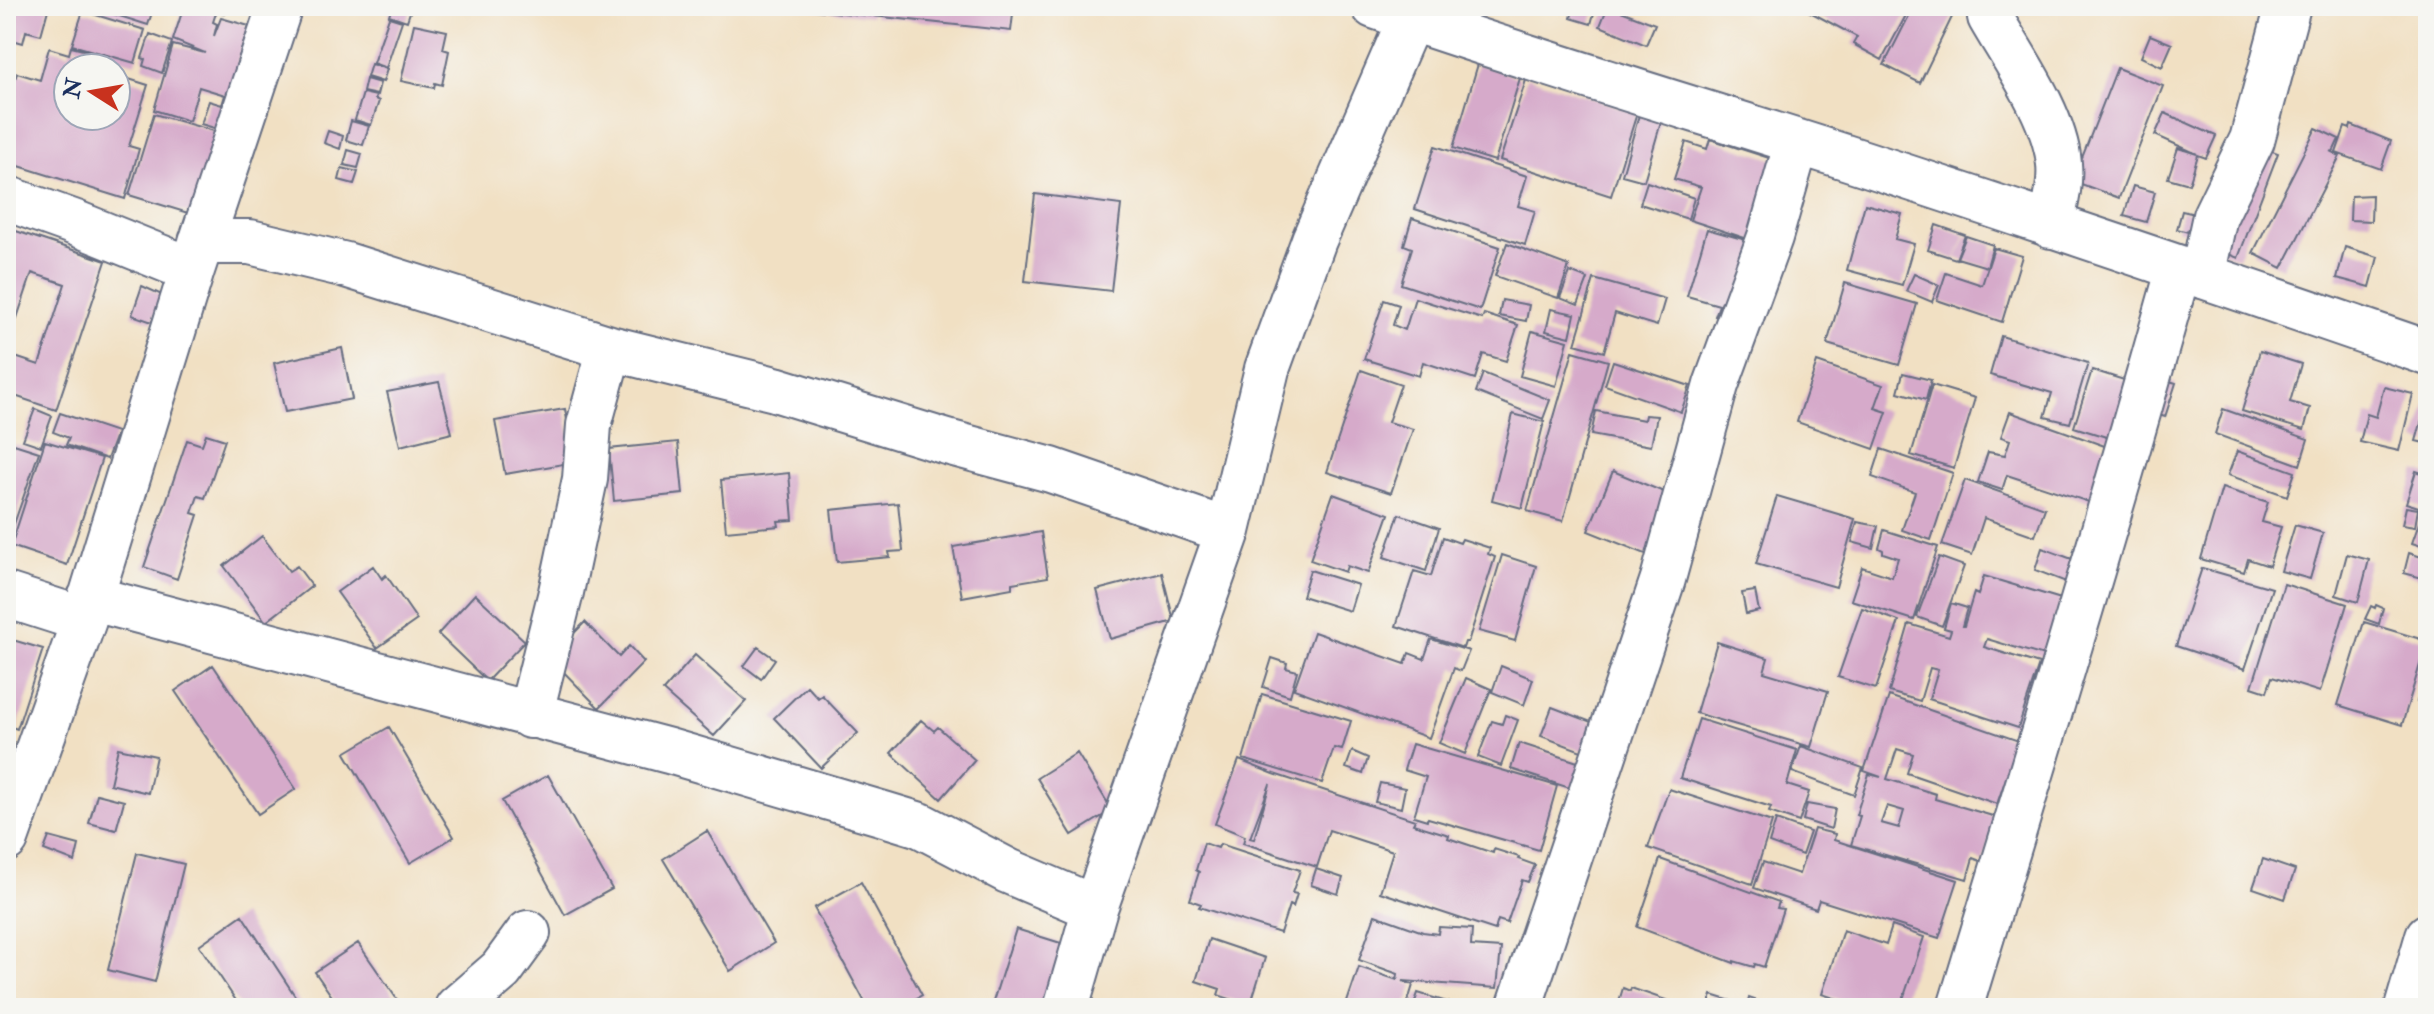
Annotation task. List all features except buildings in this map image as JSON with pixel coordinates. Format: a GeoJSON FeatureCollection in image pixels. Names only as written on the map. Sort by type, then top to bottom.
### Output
{"type":"FeatureCollection","features":[{"type":"Feature","properties":{"kind":"street"},"geometry":{"type":"LineString","coordinates":[[6,839],[87,609],[196,256],[280,6]]}},
{"type":"Feature","properties":{"kind":"street"},"geometry":{"type":"LineString","coordinates":[[1960,1008],[2096,562],[2127,444],[2190,272],[2254,132],[2288,6]]}},
{"type":"Feature","properties":{"kind":"street"},"geometry":{"type":"LineString","coordinates":[[1066,1008],[1095,908],[1228,531],[1272,355],[1392,12],[1797,142],[2428,353]]}},
{"type":"Feature","properties":{"kind":"street"},"geometry":{"type":"LineString","coordinates":[[1990,17],[2040,106],[2054,141],[2059,163],[2051,226]]}},
{"type":"Feature","properties":{"kind":"street"},"geometry":{"type":"LineString","coordinates":[[1519,1008],[1663,579],[1716,385],[1770,237],[1797,142]]}},
{"type":"Feature","properties":{"kind":"street"},"geometry":{"type":"LineString","coordinates":[[6,198],[73,222],[196,256],[250,242],[346,265],[610,348],[775,389],[947,442],[1051,470],[1228,531]]}},
{"type":"Feature","properties":{"kind":"street"},"geometry":{"type":"LineString","coordinates":[[530,716],[585,479],[589,425],[610,348]]}},
{"type":"Feature","properties":{"kind":"street"},"geometry":{"type":"LineString","coordinates":[[6,595],[87,609],[530,716],[759,776],[920,825],[1008,871],[1095,908]]}},
{"type":"Feature","properties":{"kind":"street"},"geometry":{"type":"LineString","coordinates":[[457,1008],[501,970],[528,933]]}},
{"type":"Feature","properties":{"kind":"street"},"geometry":{"type":"LineString","coordinates":[[2407,1008],[2428,936]]}}]}
